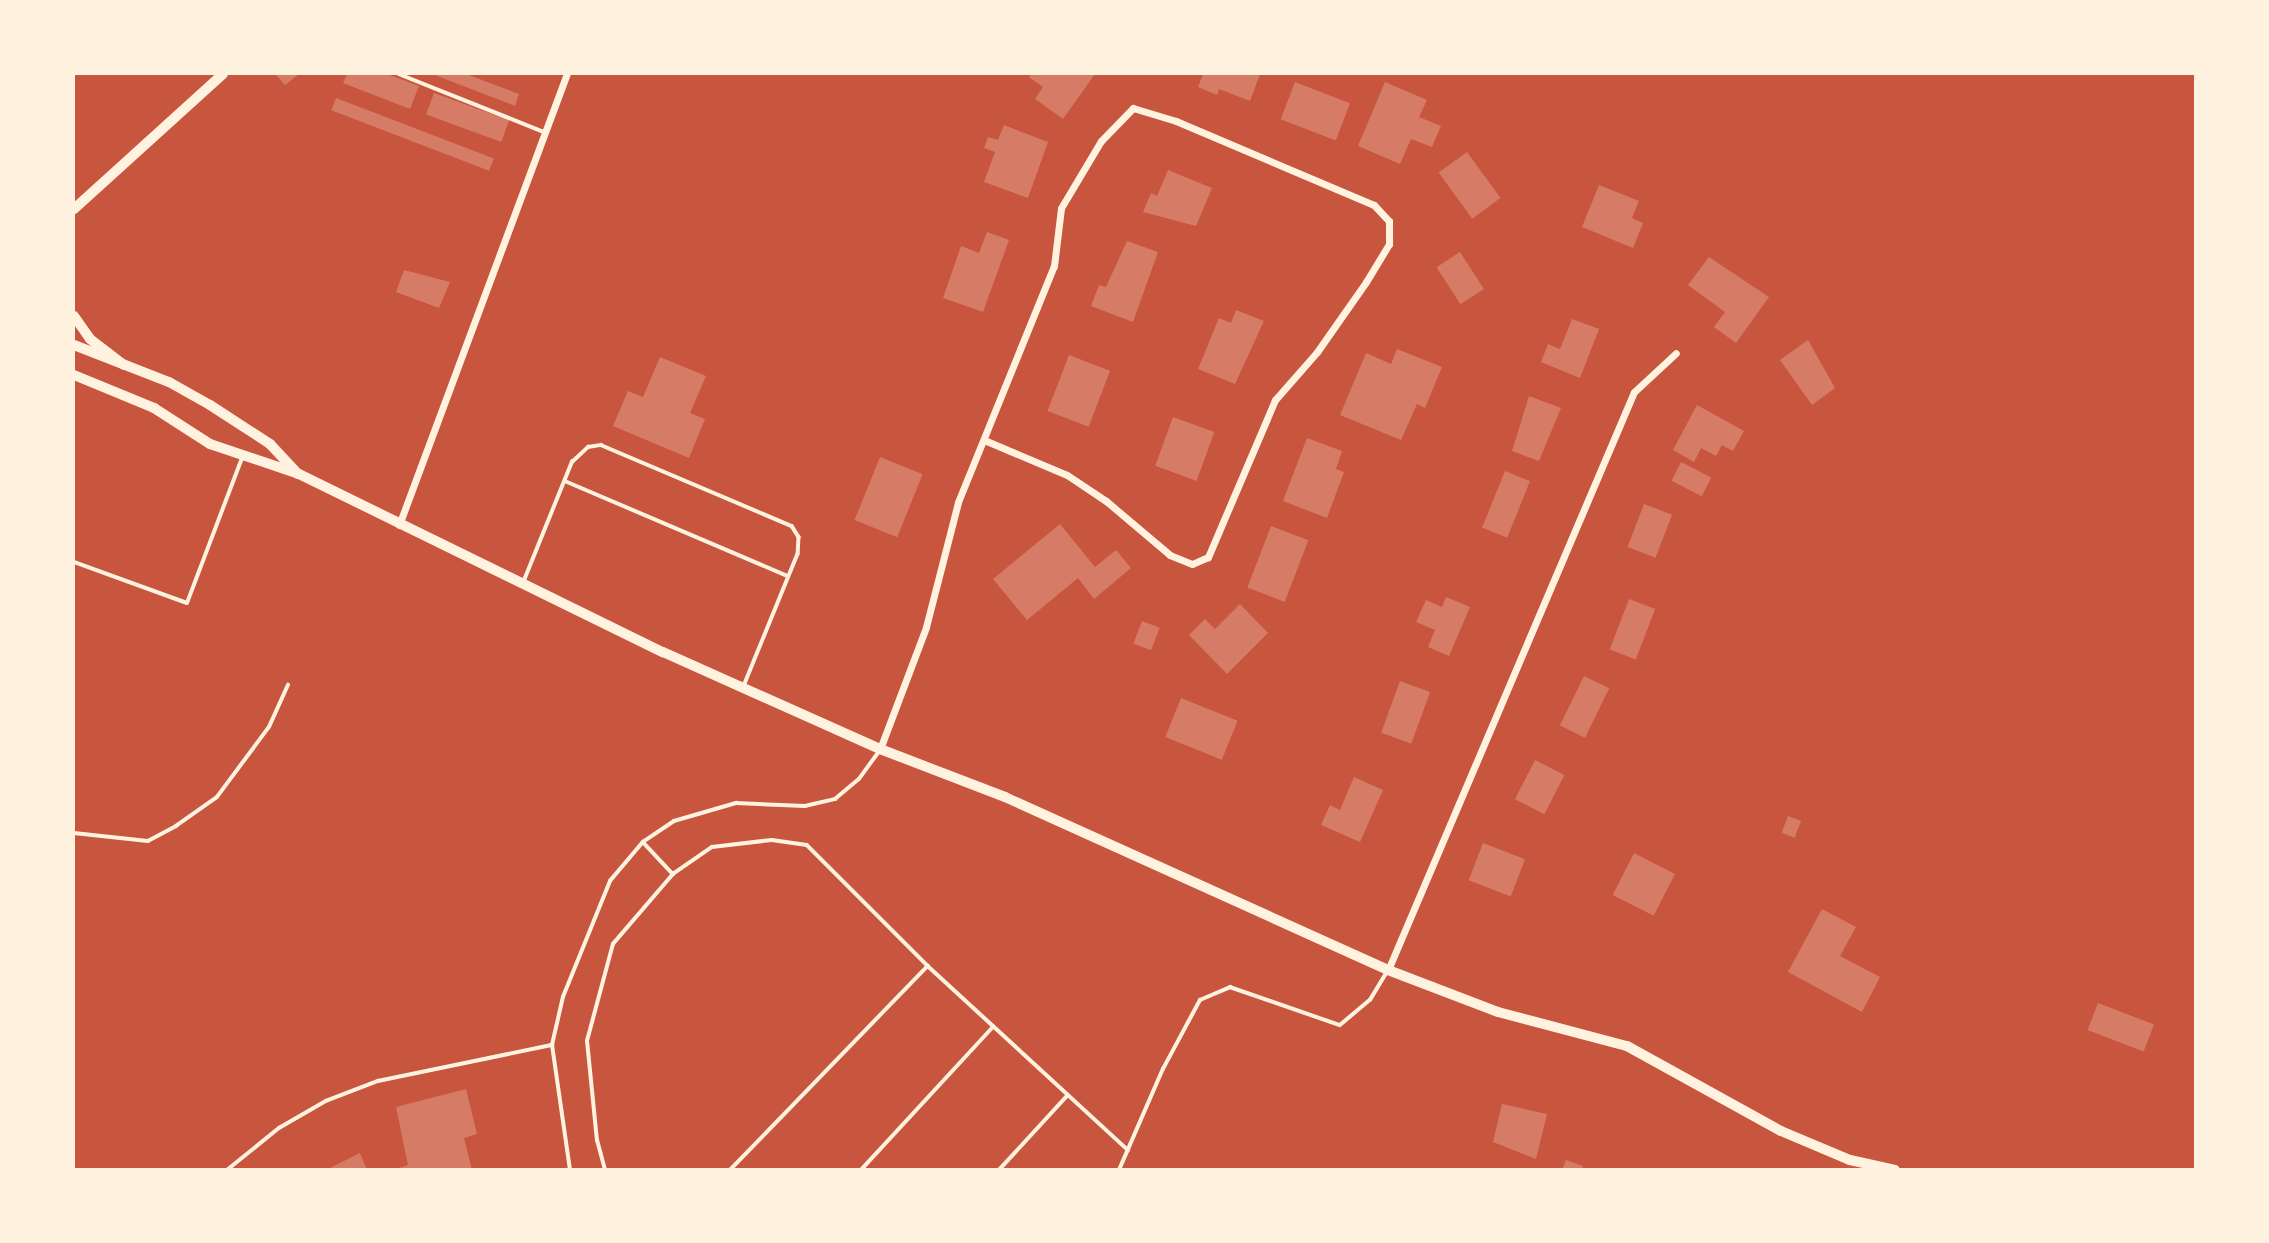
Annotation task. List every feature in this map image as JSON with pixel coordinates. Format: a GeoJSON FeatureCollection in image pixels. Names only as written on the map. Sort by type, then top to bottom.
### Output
{"type":"FeatureCollection","features":[{"type":"Feature","properties":{"kind":"main road"},"geometry":{"type":"LineString","coordinates":[[74,209],[223,74]]}},
{"type":"Feature","properties":{"kind":"main road"},"geometry":{"type":"LineString","coordinates":[[74,316],[90,339],[124,365]]}},
{"type":"Feature","properties":{"kind":"street"},"geometry":{"type":"LineString","coordinates":[[399,525],[567,74]]}},
{"type":"Feature","properties":{"kind":"street"},"geometry":{"type":"LineString","coordinates":[[880,749],[926,627],[958,502],[1054,266],[1061,208],[1101,141],[1133,108],[1176,121],[1374,205],[1389,221],[1389,244],[1366,282],[1317,352],[1275,400],[1208,557],[1192,564],[1170,555],[1106,501],[1067,475],[984,440]]}},
{"type":"Feature","properties":{"kind":"street"},"geometry":{"type":"LineString","coordinates":[[74,345],[209,405],[270,444],[299,474]]}},
{"type":"Feature","properties":{"kind":"street"},"geometry":{"type":"LineString","coordinates":[[1388,970],[1634,391],[1676,353]]}},
{"type":"Feature","properties":{"kind":"street"},"geometry":{"type":"LineString","coordinates":[[74,375],[154,408],[210,444],[299,474],[522,585],[880,749],[1005,797],[1388,970],[1498,1012],[1627,1046],[1781,1132],[1850,1160],[1895,1170]]}},
{"type":"Feature","properties":{"kind":"lane"},"geometry":{"type":"LineString","coordinates":[[399,74],[544,132]]}},
{"type":"Feature","properties":{"kind":"lane"},"geometry":{"type":"LineString","coordinates":[[522,585],[572,462],[587,447],[601,445],[792,526],[799,545],[743,688]]}},
{"type":"Feature","properties":{"kind":"lane"},"geometry":{"type":"LineString","coordinates":[[74,562],[187,603],[242,457]]}},
{"type":"Feature","properties":{"kind":"lane"},"geometry":{"type":"LineString","coordinates":[[564,481],[788,576]]}},
{"type":"Feature","properties":{"kind":"lane"},"geometry":{"type":"LineString","coordinates":[[74,833],[148,841],[176,826],[217,797],[269,727],[288,685]]}},
{"type":"Feature","properties":{"kind":"lane"},"geometry":{"type":"LineString","coordinates":[[570,1170],[552,1045],[562,997],[610,881],[643,842],[674,821],[736,803],[805,806],[835,799],[859,779],[880,749]]}},
{"type":"Feature","properties":{"kind":"lane"},"geometry":{"type":"LineString","coordinates":[[605,1170],[587,1041],[614,944],[673,874],[712,847],[772,840],[807,845],[928,966],[1128,1150]]}},
{"type":"Feature","properties":{"kind":"lane"},"geometry":{"type":"LineString","coordinates":[[643,842],[673,874]]}},
{"type":"Feature","properties":{"kind":"lane"},"geometry":{"type":"LineString","coordinates":[[730,1170],[928,966]]}},
{"type":"Feature","properties":{"kind":"lane"},"geometry":{"type":"LineString","coordinates":[[1119,1170],[1163,1069],[1200,1000],[1230,987],[1340,1025],[1370,1000],[1388,970]]}},
{"type":"Feature","properties":{"kind":"lane"},"geometry":{"type":"LineString","coordinates":[[861,1170],[993,1027]]}},
{"type":"Feature","properties":{"kind":"lane"},"geometry":{"type":"LineString","coordinates":[[227,1170],[279,1128],[326,1101],[378,1080],[552,1045]]}},
{"type":"Feature","properties":{"kind":"lane"},"geometry":{"type":"LineString","coordinates":[[999,1170],[1067,1096]]}},
{"type":"Feature","properties":{"kind":"building"},"geometry":{"type":"Polygon","coordinates":[[[275,74],[299,74],[285,85],[275,74]]]}},
{"type":"Feature","properties":{"kind":"building"},"geometry":{"type":"Polygon","coordinates":[[[347,74],[387,74],[419,86],[410,109],[343,83],[347,74]]]}},
{"type":"Feature","properties":{"kind":"building"},"geometry":{"type":"Polygon","coordinates":[[[432,74],[466,74],[519,94],[515,106],[432,74]]]}},
{"type":"Feature","properties":{"kind":"building"},"geometry":{"type":"Polygon","coordinates":[[[1032,74],[1095,74],[1063,119],[1035,99],[1043,87],[1029,77],[1032,74]]]}},
{"type":"Feature","properties":{"kind":"building"},"geometry":{"type":"Polygon","coordinates":[[[1203,74],[1260,74],[1250,101],[1219,89],[1217,95],[1198,87],[1203,74]]]}},
{"type":"Feature","properties":{"kind":"building"},"geometry":{"type":"Polygon","coordinates":[[[1295,82],[1350,103],[1336,140],[1281,119],[1295,82]]]}},
{"type":"Feature","properties":{"kind":"building"},"geometry":{"type":"Polygon","coordinates":[[[1385,82],[1427,100],[1419,117],[1441,126],[1432,147],[1411,139],[1400,164],[1358,146],[1385,82]]]}},
{"type":"Feature","properties":{"kind":"building"},"geometry":{"type":"Polygon","coordinates":[[[434,93],[509,120],[501,142],[426,115],[434,93]]]}},
{"type":"Feature","properties":{"kind":"building"},"geometry":{"type":"Polygon","coordinates":[[[336,98],[494,159],[489,171],[331,110],[336,98]]]}},
{"type":"Feature","properties":{"kind":"building"},"geometry":{"type":"Polygon","coordinates":[[[1004,125],[1048,142],[1028,198],[984,182],[995,152],[984,148],[988,137],[998,140],[1004,125]]]}},
{"type":"Feature","properties":{"kind":"building"},"geometry":{"type":"Polygon","coordinates":[[[1467,152],[1501,198],[1472,219],[1439,173],[1467,152]]]}},
{"type":"Feature","properties":{"kind":"building"},"geometry":{"type":"Polygon","coordinates":[[[1168,170],[1212,188],[1196,226],[1143,212],[1151,193],[1157,196],[1168,170]]]}},
{"type":"Feature","properties":{"kind":"building"},"geometry":{"type":"Polygon","coordinates":[[[1599,185],[1639,201],[1632,218],[1643,223],[1633,248],[1582,227],[1599,185]]]}},
{"type":"Feature","properties":{"kind":"building"},"geometry":{"type":"Polygon","coordinates":[[[987,232],[1009,240],[983,312],[943,298],[961,246],[979,253],[987,232]]]}},
{"type":"Feature","properties":{"kind":"building"},"geometry":{"type":"Polygon","coordinates":[[[1127,241],[1158,252],[1133,322],[1091,306],[1099,285],[1106,287],[1127,241]]]}},
{"type":"Feature","properties":{"kind":"building"},"geometry":{"type":"Polygon","coordinates":[[[1460,252],[1484,289],[1460,304],[1437,267],[1460,252]]]}},
{"type":"Feature","properties":{"kind":"building"},"geometry":{"type":"Polygon","coordinates":[[[1709,257],[1769,297],[1736,343],[1714,327],[1725,312],[1688,285],[1709,257]]]}},
{"type":"Feature","properties":{"kind":"building"},"geometry":{"type":"Polygon","coordinates":[[[404,270],[450,282],[439,308],[396,292],[404,270]]]}},
{"type":"Feature","properties":{"kind":"building"},"geometry":{"type":"Polygon","coordinates":[[[1236,310],[1264,321],[1235,384],[1198,369],[1219,318],[1231,323],[1236,310]]]}},
{"type":"Feature","properties":{"kind":"building"},"geometry":{"type":"Polygon","coordinates":[[[1572,319],[1599,329],[1580,378],[1541,362],[1548,344],[1560,349],[1572,319]]]}},
{"type":"Feature","properties":{"kind":"building"},"geometry":{"type":"Polygon","coordinates":[[[1808,340],[1835,388],[1812,405],[1780,360],[1808,340]]]}},
{"type":"Feature","properties":{"kind":"building"},"geometry":{"type":"Polygon","coordinates":[[[1397,349],[1442,367],[1425,408],[1417,404],[1401,440],[1340,415],[1366,353],[1391,364],[1397,349]]]}},
{"type":"Feature","properties":{"kind":"building"},"geometry":{"type":"Polygon","coordinates":[[[1069,355],[1110,371],[1089,427],[1047,411],[1069,355]]]}},
{"type":"Feature","properties":{"kind":"building"},"geometry":{"type":"Polygon","coordinates":[[[660,357],[706,376],[690,413],[705,419],[689,458],[613,426],[628,391],[643,397],[660,357]]]}},
{"type":"Feature","properties":{"kind":"building"},"geometry":{"type":"Polygon","coordinates":[[[1529,396],[1561,408],[1539,461],[1512,451],[1529,396]]]}},
{"type":"Feature","properties":{"kind":"building"},"geometry":{"type":"Polygon","coordinates":[[[1697,405],[1744,431],[1733,451],[1722,445],[1716,456],[1701,448],[1694,462],[1673,450],[1697,405]]]}},
{"type":"Feature","properties":{"kind":"building"},"geometry":{"type":"Polygon","coordinates":[[[1173,417],[1214,432],[1197,481],[1155,466],[1173,417]]]}},
{"type":"Feature","properties":{"kind":"building"},"geometry":{"type":"Polygon","coordinates":[[[1307,438],[1342,451],[1336,469],[1344,472],[1327,518],[1283,501],[1307,438]]]}},
{"type":"Feature","properties":{"kind":"building"},"geometry":{"type":"Polygon","coordinates":[[[880,457],[923,474],[897,537],[855,520],[880,457]]]}},
{"type":"Feature","properties":{"kind":"building"},"geometry":{"type":"Polygon","coordinates":[[[1681,462],[1711,477],[1702,496],[1671,481],[1681,462]]]}},
{"type":"Feature","properties":{"kind":"building"},"geometry":{"type":"Polygon","coordinates":[[[1505,471],[1530,481],[1507,538],[1482,528],[1505,471]]]}},
{"type":"Feature","properties":{"kind":"building"},"geometry":{"type":"Polygon","coordinates":[[[1644,504],[1672,515],[1656,558],[1628,547],[1644,504]]]}},
{"type":"Feature","properties":{"kind":"building"},"geometry":{"type":"Polygon","coordinates":[[[1060,524],[1095,567],[1116,550],[1131,568],[1094,599],[1078,578],[1027,620],[993,579],[1060,524]]]}},
{"type":"Feature","properties":{"kind":"building"},"geometry":{"type":"Polygon","coordinates":[[[1271,526],[1308,540],[1285,602],[1247,588],[1271,526]]]}},
{"type":"Feature","properties":{"kind":"building"},"geometry":{"type":"Polygon","coordinates":[[[1446,597],[1470,607],[1449,656],[1428,647],[1435,630],[1416,622],[1426,600],[1442,607],[1446,597]]]}},
{"type":"Feature","properties":{"kind":"building"},"geometry":{"type":"Polygon","coordinates":[[[1629,599],[1655,609],[1636,659],[1610,649],[1629,599]]]}},
{"type":"Feature","properties":{"kind":"building"},"geometry":{"type":"Polygon","coordinates":[[[1240,604],[1268,633],[1227,674],[1189,635],[1205,619],[1215,629],[1240,604]]]}},
{"type":"Feature","properties":{"kind":"building"},"geometry":{"type":"Polygon","coordinates":[[[1142,621],[1160,628],[1151,650],[1133,643],[1142,621]]]}},
{"type":"Feature","properties":{"kind":"building"},"geometry":{"type":"Polygon","coordinates":[[[1584,676],[1609,688],[1585,738],[1560,725],[1584,676]]]}},
{"type":"Feature","properties":{"kind":"building"},"geometry":{"type":"Polygon","coordinates":[[[1400,681],[1430,692],[1411,744],[1381,733],[1400,681]]]}},
{"type":"Feature","properties":{"kind":"building"},"geometry":{"type":"Polygon","coordinates":[[[1181,698],[1238,721],[1222,760],[1165,737],[1181,698]]]}},
{"type":"Feature","properties":{"kind":"building"},"geometry":{"type":"Polygon","coordinates":[[[1535,760],[1564,775],[1544,814],[1515,799],[1535,760]]]}},
{"type":"Feature","properties":{"kind":"building"},"geometry":{"type":"Polygon","coordinates":[[[1354,777],[1383,790],[1360,842],[1321,825],[1330,805],[1340,810],[1354,777]]]}},
{"type":"Feature","properties":{"kind":"building"},"geometry":{"type":"Polygon","coordinates":[[[1788,816],[1801,821],[1795,838],[1782,833],[1788,816]]]}},
{"type":"Feature","properties":{"kind":"building"},"geometry":{"type":"Polygon","coordinates":[[[1483,843],[1525,859],[1511,896],[1469,880],[1483,843]]]}},
{"type":"Feature","properties":{"kind":"building"},"geometry":{"type":"Polygon","coordinates":[[[1634,853],[1675,874],[1654,916],[1613,895],[1634,853]]]}},
{"type":"Feature","properties":{"kind":"building"},"geometry":{"type":"Polygon","coordinates":[[[1822,909],[1856,927],[1840,956],[1880,977],[1862,1012],[1788,972],[1822,909]]]}},
{"type":"Feature","properties":{"kind":"building"},"geometry":{"type":"Polygon","coordinates":[[[2098,1003],[2154,1025],[2144,1052],[2088,1030],[2098,1003]]]}},
{"type":"Feature","properties":{"kind":"building"},"geometry":{"type":"Polygon","coordinates":[[[466,1089],[477,1134],[464,1138],[472,1170],[393,1170],[408,1165],[396,1107],[466,1089]]]}},
{"type":"Feature","properties":{"kind":"building"},"geometry":{"type":"Polygon","coordinates":[[[1502,1104],[1547,1114],[1536,1159],[1493,1142],[1502,1104]]]}},
{"type":"Feature","properties":{"kind":"building"},"geometry":{"type":"Polygon","coordinates":[[[360,1153],[367,1170],[326,1170],[360,1153]]]}},
{"type":"Feature","properties":{"kind":"building"},"geometry":{"type":"Polygon","coordinates":[[[1566,1160],[1583,1166],[1581,1170],[1562,1170],[1566,1160]]]}}]}
